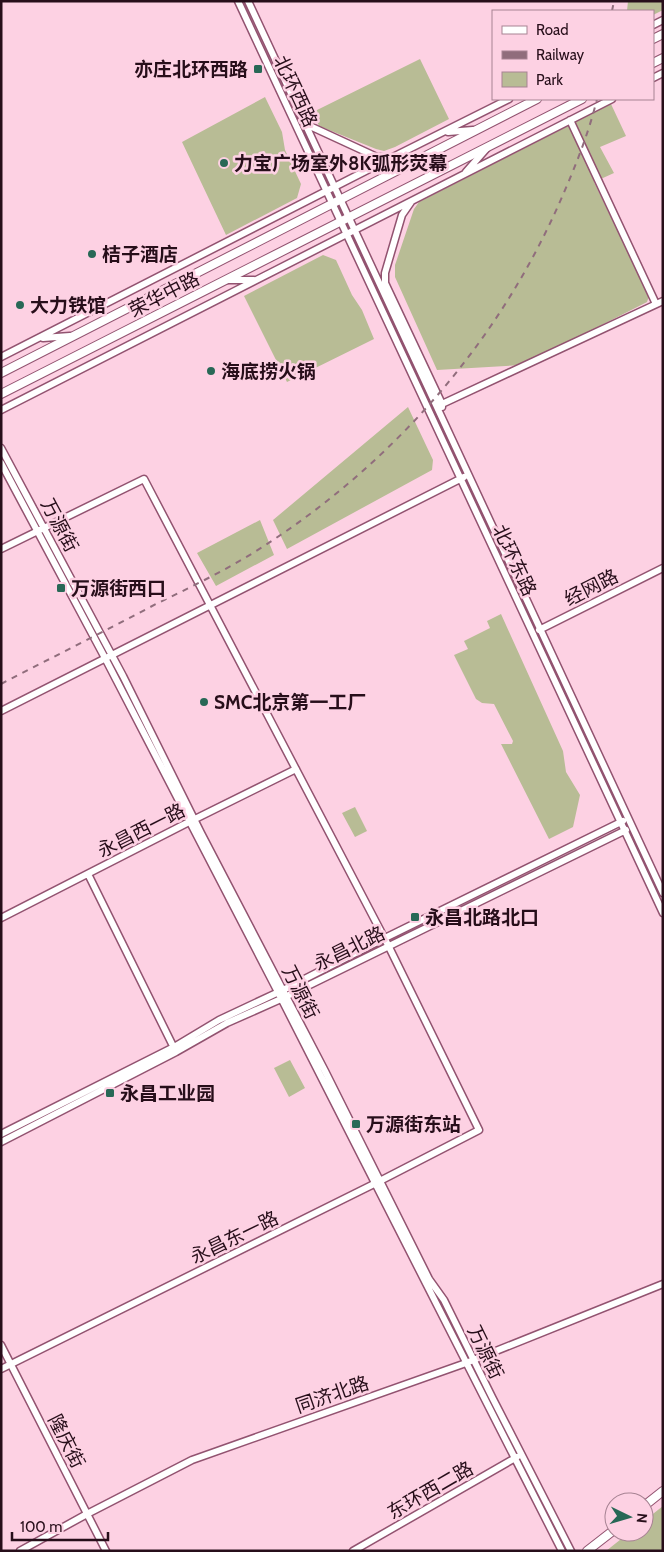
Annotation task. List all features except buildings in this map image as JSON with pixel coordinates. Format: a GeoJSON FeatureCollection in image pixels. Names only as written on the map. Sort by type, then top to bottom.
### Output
{"type":"FeatureCollection","features":[{"type":"Feature","properties":{"kind":"main road","name":"荣华中路"},"geometry":{"type":"LineString","coordinates":[[1,373],[535,100]]}},
{"type":"Feature","properties":{"kind":"main road","name":"荣华中路"},"geometry":{"type":"LineString","coordinates":[[1,394],[580,100]]}},
{"type":"Feature","properties":{"kind":"main road"},"geometry":{"type":"LineString","coordinates":[[587,1551],[604,1538]]}},
{"type":"Feature","properties":{"kind":"street","name":"北环西路"},"geometry":{"type":"LineString","coordinates":[[238,1],[340,221]]}},
{"type":"Feature","properties":{"kind":"street","name":"北环西路"},"geometry":{"type":"LineString","coordinates":[[248,1],[301,118],[349,216]]}},
{"type":"Feature","properties":{"kind":"street"},"geometry":{"type":"LineString","coordinates":[[1,357],[507,100]]}},
{"type":"Feature","properties":{"kind":"street"},"geometry":{"type":"LineString","coordinates":[[1,410],[610,100]]}},
{"type":"Feature","properties":{"kind":"street"},"geometry":{"type":"LineString","coordinates":[[301,118],[312,127],[377,157],[391,158]]}},
{"type":"Feature","properties":{"kind":"street"},"geometry":{"type":"LineString","coordinates":[[442,404],[659,302],[570,120]]}},
{"type":"Feature","properties":{"kind":"street"},"geometry":{"type":"LineString","coordinates":[[445,132],[476,130]]}},
{"type":"Feature","properties":{"kind":"street"},"geometry":{"type":"LineString","coordinates":[[463,175],[490,145]]}},
{"type":"Feature","properties":{"kind":"street"},"geometry":{"type":"LineString","coordinates":[[412,201],[402,215],[385,273],[385,283],[442,404],[442,418]]}},
{"type":"Feature","properties":{"kind":"street","name":"北环东路"},"geometry":{"type":"LineString","coordinates":[[349,216],[663,893]]}},
{"type":"Feature","properties":{"kind":"street","name":"北环东路"},"geometry":{"type":"LineString","coordinates":[[340,221],[663,913]]}},
{"type":"Feature","properties":{"kind":"street"},"geometry":{"type":"LineString","coordinates":[[228,280],[256,280]]}},
{"type":"Feature","properties":{"kind":"street"},"geometry":{"type":"LineString","coordinates":[[39,338],[74,336]]}},
{"type":"Feature","properties":{"kind":"street","name":"万源街"},"geometry":{"type":"LineString","coordinates":[[1,448],[44,528],[282,994],[562,1551]]}},
{"type":"Feature","properties":{"kind":"street","name":"万源街"},"geometry":{"type":"LineString","coordinates":[[1,463],[108,656]]}},
{"type":"Feature","properties":{"kind":"street"},"geometry":{"type":"LineString","coordinates":[[1,711],[468,475]]}},
{"type":"Feature","properties":{"kind":"street"},"geometry":{"type":"LineString","coordinates":[[1,549],[144,479],[388,945]]}},
{"type":"Feature","properties":{"kind":"street","name":"经网路"},"geometry":{"type":"LineString","coordinates":[[533,632],[663,568]]}},
{"type":"Feature","properties":{"kind":"street","name":"永昌西一路"},"geometry":{"type":"LineString","coordinates":[[1,918],[296,769]]}},
{"type":"Feature","properties":{"kind":"street","name":"永昌北路"},"geometry":{"type":"LineString","coordinates":[[282,994],[385,938],[627,818]]}},
{"type":"Feature","properties":{"kind":"street","name":"永昌北路"},"geometry":{"type":"LineString","coordinates":[[1,1142],[175,1050],[219,1020],[282,994],[388,945],[632,828]]}},
{"type":"Feature","properties":{"kind":"street"},"geometry":{"type":"LineString","coordinates":[[88,874],[175,1050]]}},
{"type":"Feature","properties":{"kind":"street","name":"永昌东一路"},"geometry":{"type":"LineString","coordinates":[[1,1369],[479,1130],[388,945]]}},
{"type":"Feature","properties":{"kind":"street","name":"永昌北路"},"geometry":{"type":"LineString","coordinates":[[1,1134],[175,1050]]}},
{"type":"Feature","properties":{"kind":"street","name":"万源街"},"geometry":{"type":"LineString","coordinates":[[377,1182],[430,1279],[444,1300],[571,1551]]}},
{"type":"Feature","properties":{"kind":"street","name":"同济北路"},"geometry":{"type":"LineString","coordinates":[[20,1551],[192,1460],[466,1363],[663,1284]]}},
{"type":"Feature","properties":{"kind":"street","name":"隆庆街"},"geometry":{"type":"LineString","coordinates":[[1,1345],[106,1551]]}},
{"type":"Feature","properties":{"kind":"street","name":"东环西二路"},"geometry":{"type":"LineString","coordinates":[[353,1551],[521,1454]]}},
{"type":"Feature","properties":{"kind":"green space"},"geometry":{"type":"Polygon","coordinates":[[[628,1],[663,1],[663,10],[654,14],[654,10],[627,10],[628,1]]]}},
{"type":"Feature","properties":{"kind":"green space"},"geometry":{"type":"Polygon","coordinates":[[[420,59],[449,119],[384,151],[319,126],[313,112],[420,59]]]}},
{"type":"Feature","properties":{"kind":"green space"},"geometry":{"type":"Polygon","coordinates":[[[265,97],[282,132],[285,150],[301,184],[297,198],[226,235],[182,142],[265,97]]]}},
{"type":"Feature","properties":{"kind":"green space"},"geometry":{"type":"Polygon","coordinates":[[[611,104],[626,136],[600,147],[614,173],[594,182],[649,296],[647,302],[523,365],[437,370],[395,277],[395,265],[414,209],[419,202],[611,104]]]}},
{"type":"Feature","properties":{"kind":"green space"},"geometry":{"type":"Polygon","coordinates":[[[323,255],[336,260],[352,295],[362,310],[374,339],[287,382],[244,296],[323,255]]]}},
{"type":"Feature","properties":{"kind":"green space"},"geometry":{"type":"Polygon","coordinates":[[[408,407],[433,460],[432,470],[287,549],[273,520],[408,407]]]}},
{"type":"Feature","properties":{"kind":"green space"},"geometry":{"type":"Polygon","coordinates":[[[260,520],[274,555],[216,586],[197,553],[260,520]]]}},
{"type":"Feature","properties":{"kind":"green space"},"geometry":{"type":"Polygon","coordinates":[[[501,614],[563,751],[566,772],[580,795],[573,827],[549,839],[501,744],[512,744],[513,741],[494,704],[482,703],[476,699],[454,655],[468,649],[464,641],[490,628],[487,621],[501,614]]]}},
{"type":"Feature","properties":{"kind":"green space"},"geometry":{"type":"Polygon","coordinates":[[[355,807],[367,831],[355,837],[342,813],[355,807]]]}},
{"type":"Feature","properties":{"kind":"green space"},"geometry":{"type":"Polygon","coordinates":[[[290,1060],[305,1088],[289,1097],[274,1068],[290,1060]]]}},
{"type":"Feature","properties":{"kind":"green space"},"geometry":{"type":"Polygon","coordinates":[[[663,1506],[663,1551],[606,1551],[617,1542],[654,1542],[654,1513],[663,1506]]]}},
{"type":"Feature","properties":{"kind":"railway"},"geometry":{"type":"LineString","coordinates":[[612,10],[614,1]]}},
{"type":"Feature","properties":{"kind":"railway"},"geometry":{"type":"LineString","coordinates":[[1,684],[205,580],[253,553],[303,519],[350,482],[394,442],[434,399],[472,352],[506,303],[536,251],[562,197],[582,148],[597,100]]}},
{"type":"Feature","properties":{"kind":"place","name":"亦庄北环西路"},"geometry":{"type":"Point","coordinates":[258,69]}},
{"type":"Feature","properties":{"kind":"place","name":"力宝广场室外8K弧形荧幕"},"geometry":{"type":"Point","coordinates":[224,163]}},
{"type":"Feature","properties":{"kind":"place","name":"桔子酒店"},"geometry":{"type":"Point","coordinates":[92,254]}},
{"type":"Feature","properties":{"kind":"place","name":"大力铁馆"},"geometry":{"type":"Point","coordinates":[20,305]}},
{"type":"Feature","properties":{"kind":"place","name":"海底捞火锅"},"geometry":{"type":"Point","coordinates":[211,371]}},
{"type":"Feature","properties":{"kind":"place","name":"万源街西口"},"geometry":{"type":"Point","coordinates":[61,588]}},
{"type":"Feature","properties":{"kind":"place","name":"SMC北京第一工厂"},"geometry":{"type":"Point","coordinates":[204,702]}},
{"type":"Feature","properties":{"kind":"place","name":"永昌北路北口"},"geometry":{"type":"Point","coordinates":[415,917]}},
{"type":"Feature","properties":{"kind":"place","name":"永昌工业园"},"geometry":{"type":"Point","coordinates":[110,1093]}},
{"type":"Feature","properties":{"kind":"place","name":"万源街东站"},"geometry":{"type":"Point","coordinates":[356,1124]}}]}
